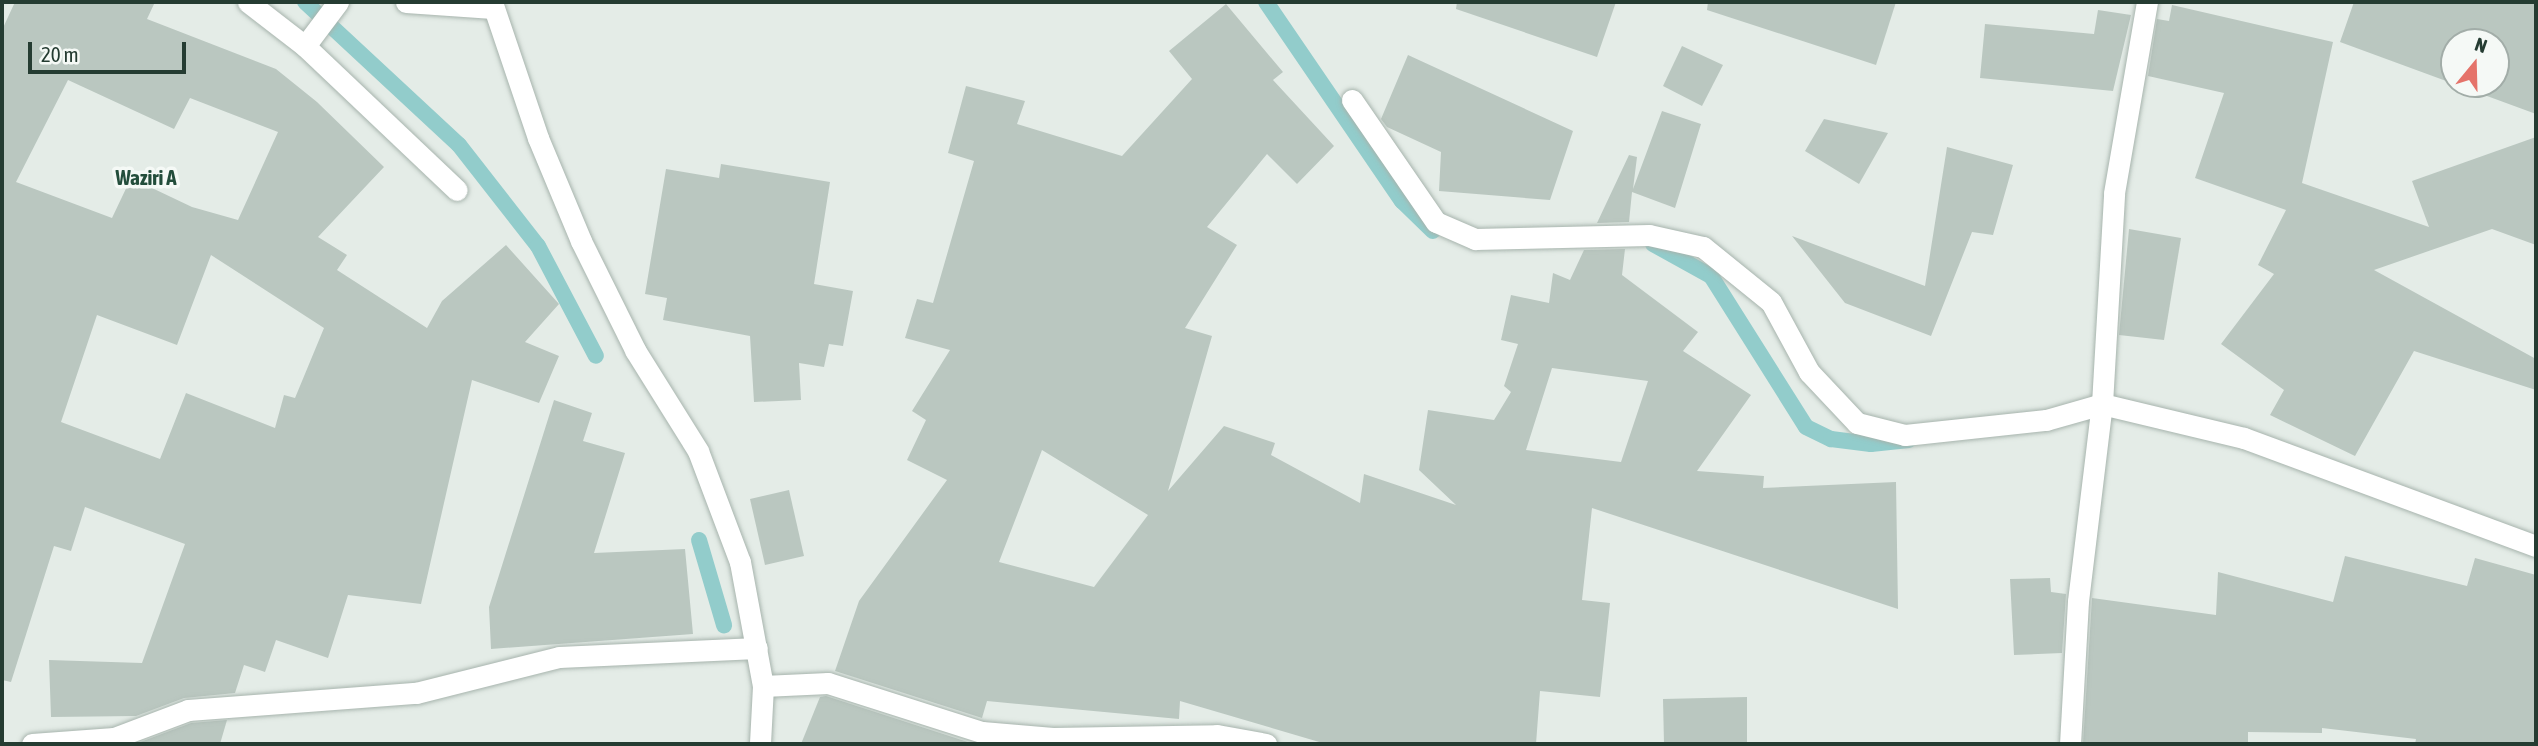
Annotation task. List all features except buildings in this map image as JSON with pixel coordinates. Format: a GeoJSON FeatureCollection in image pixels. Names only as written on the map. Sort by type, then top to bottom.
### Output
{"type":"FeatureCollection","features":[{"type":"Feature","properties":{"kind":"street"},"geometry":{"type":"LineString","coordinates":[[248,2],[305,46],[457,190]]}},
{"type":"Feature","properties":{"kind":"street"},"geometry":{"type":"LineString","coordinates":[[305,46],[338,2]]}},
{"type":"Feature","properties":{"kind":"street"},"geometry":{"type":"LineString","coordinates":[[406,2],[493,5],[538,138],[581,241],[635,350],[698,451],[740,562],[763,686],[760,744]]}},
{"type":"Feature","properties":{"kind":"street"},"geometry":{"type":"LineString","coordinates":[[2070,744],[2078,601],[2102,404],[2114,193],[2147,2]]}},
{"type":"Feature","properties":{"kind":"street"},"geometry":{"type":"LineString","coordinates":[[1352,100],[1436,222],[1475,239],[1649,235],[1703,247],[1772,302],[1809,372],[1857,423],[1905,435],[2046,420],[2102,404],[2244,438],[2536,546]]}},
{"type":"Feature","properties":{"kind":"street"},"geometry":{"type":"LineString","coordinates":[[32,744],[114,741],[188,710],[415,693],[559,657],[757,648]]}},
{"type":"Feature","properties":{"kind":"street"},"geometry":{"type":"LineString","coordinates":[[763,686],[828,683],[982,732],[1053,738],[1217,740],[1266,744]]}},
{"type":"Feature","properties":{"kind":"waterway"},"geometry":{"type":"LineString","coordinates":[[305,2],[459,145],[538,246],[596,356]]}},
{"type":"Feature","properties":{"kind":"waterway"},"geometry":{"type":"LineString","coordinates":[[1266,2],[1402,201],[1433,231]]}},
{"type":"Feature","properties":{"kind":"waterway"},"geometry":{"type":"LineString","coordinates":[[1653,244],[1711,276],[1806,427],[1831,439],[1871,444],[1909,440]]}},
{"type":"Feature","properties":{"kind":"waterway"},"geometry":{"type":"LineString","coordinates":[[699,540],[724,625]]}},
{"type":"Feature","properties":{"kind":"district","name":"Waziri A"},"geometry":{"type":"Point","coordinates":[146,177]}}]}
